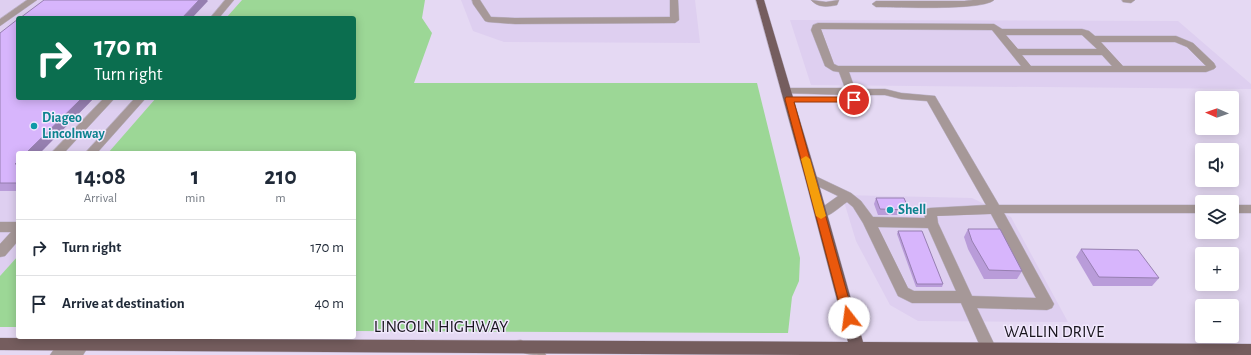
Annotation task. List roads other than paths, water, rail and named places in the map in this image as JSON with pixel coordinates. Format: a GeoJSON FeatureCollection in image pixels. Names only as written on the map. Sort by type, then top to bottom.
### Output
{"type":"FeatureCollection","features":[{"type":"Feature","properties":{"kind":"main road"},"geometry":{"type":"LineString","coordinates":[[760,0],[788,95],[858,351]]}},
{"type":"Feature","properties":{"kind":"main road","name":"LINCOLN HIGHWAY"},"geometry":{"type":"LineString","coordinates":[[0,344],[70,350],[628,346],[858,351]]}},
{"type":"Feature","properties":{"kind":"main road","name":"WALLIN DRIVE"},"geometry":{"type":"LineString","coordinates":[[858,351],[1251,351]]}},
{"type":"Feature","properties":{"kind":"lane"},"geometry":{"type":"LineString","coordinates":[[0,23],[32,0]]}},
{"type":"Feature","properties":{"kind":"lane"},"geometry":{"type":"LineString","coordinates":[[216,16],[230,0]]}},
{"type":"Feature","properties":{"kind":"lane"},"geometry":{"type":"LineString","coordinates":[[476,0],[477,4],[488,19],[515,21],[675,20],[674,0]]}},
{"type":"Feature","properties":{"kind":"lane"},"geometry":{"type":"LineString","coordinates":[[815,0],[821,4],[828,4],[834,3],[835,0]]}},
{"type":"Feature","properties":{"kind":"lane"},"geometry":{"type":"LineString","coordinates":[[876,4],[964,4],[990,0]]}},
{"type":"Feature","properties":{"kind":"lane"},"geometry":{"type":"LineString","coordinates":[[1126,0],[1131,0]]}},
{"type":"Feature","properties":{"kind":"lane"},"geometry":{"type":"LineString","coordinates":[[1028,68],[1000,32],[990,26],[816,27],[830,66],[837,69],[1206,68],[1210,67],[1211,65],[1190,45],[1176,39],[1093,39]]}},
{"type":"Feature","properties":{"kind":"lane"},"geometry":{"type":"LineString","coordinates":[[1000,32],[1082,32],[1093,39],[1120,68]]}},
{"type":"Feature","properties":{"kind":"lane"},"geometry":{"type":"LineString","coordinates":[[1015,52],[1105,52]]}},
{"type":"Feature","properties":{"kind":"lane"},"geometry":{"type":"LineString","coordinates":[[843,69],[852,96]]}},
{"type":"Feature","properties":{"kind":"lane"},"geometry":{"type":"LineString","coordinates":[[788,95],[852,96],[884,100],[901,96],[931,98],[1047,304],[912,297],[903,292],[870,222],[857,204],[846,196],[811,178]]}},
{"type":"Feature","properties":{"kind":"lane"},"geometry":{"type":"LineString","coordinates":[[59,151],[108,100]]}},
{"type":"Feature","properties":{"kind":"lane"},"geometry":{"type":"LineString","coordinates":[[93,151],[139,100]]}},
{"type":"Feature","properties":{"kind":"lane"},"geometry":{"type":"LineString","coordinates":[[820,214],[846,196]]}},
{"type":"Feature","properties":{"kind":"lane"},"geometry":{"type":"LineString","coordinates":[[989,350],[932,223],[930,212],[997,213],[1195,209]]}},
{"type":"Feature","properties":{"kind":"lane"},"geometry":{"type":"LineString","coordinates":[[1239,209],[1251,209]]}},
{"type":"Feature","properties":{"kind":"lane"},"geometry":{"type":"LineString","coordinates":[[870,222],[932,223]]}},
{"type":"Feature","properties":{"kind":"lane"},"geometry":{"type":"LineString","coordinates":[[0,227],[16,227]]}},
{"type":"Feature","properties":{"kind":"lane"},"geometry":{"type":"LineString","coordinates":[[0,252],[16,235]]}},
{"type":"Feature","properties":{"kind":"lane"},"geometry":{"type":"LineString","coordinates":[[520,346],[538,355]]}},
{"type":"Feature","properties":{"kind":"lane"},"geometry":{"type":"LineString","coordinates":[[611,355],[628,346]]}},
{"type":"Feature","properties":{"kind":"place","name":"Diageo Lincolnway"},"geometry":{"type":"Point","coordinates":[34,126]}},
{"type":"Feature","properties":{"kind":"place","name":"Shell"},"geometry":{"type":"Point","coordinates":[890,210]}}]}
